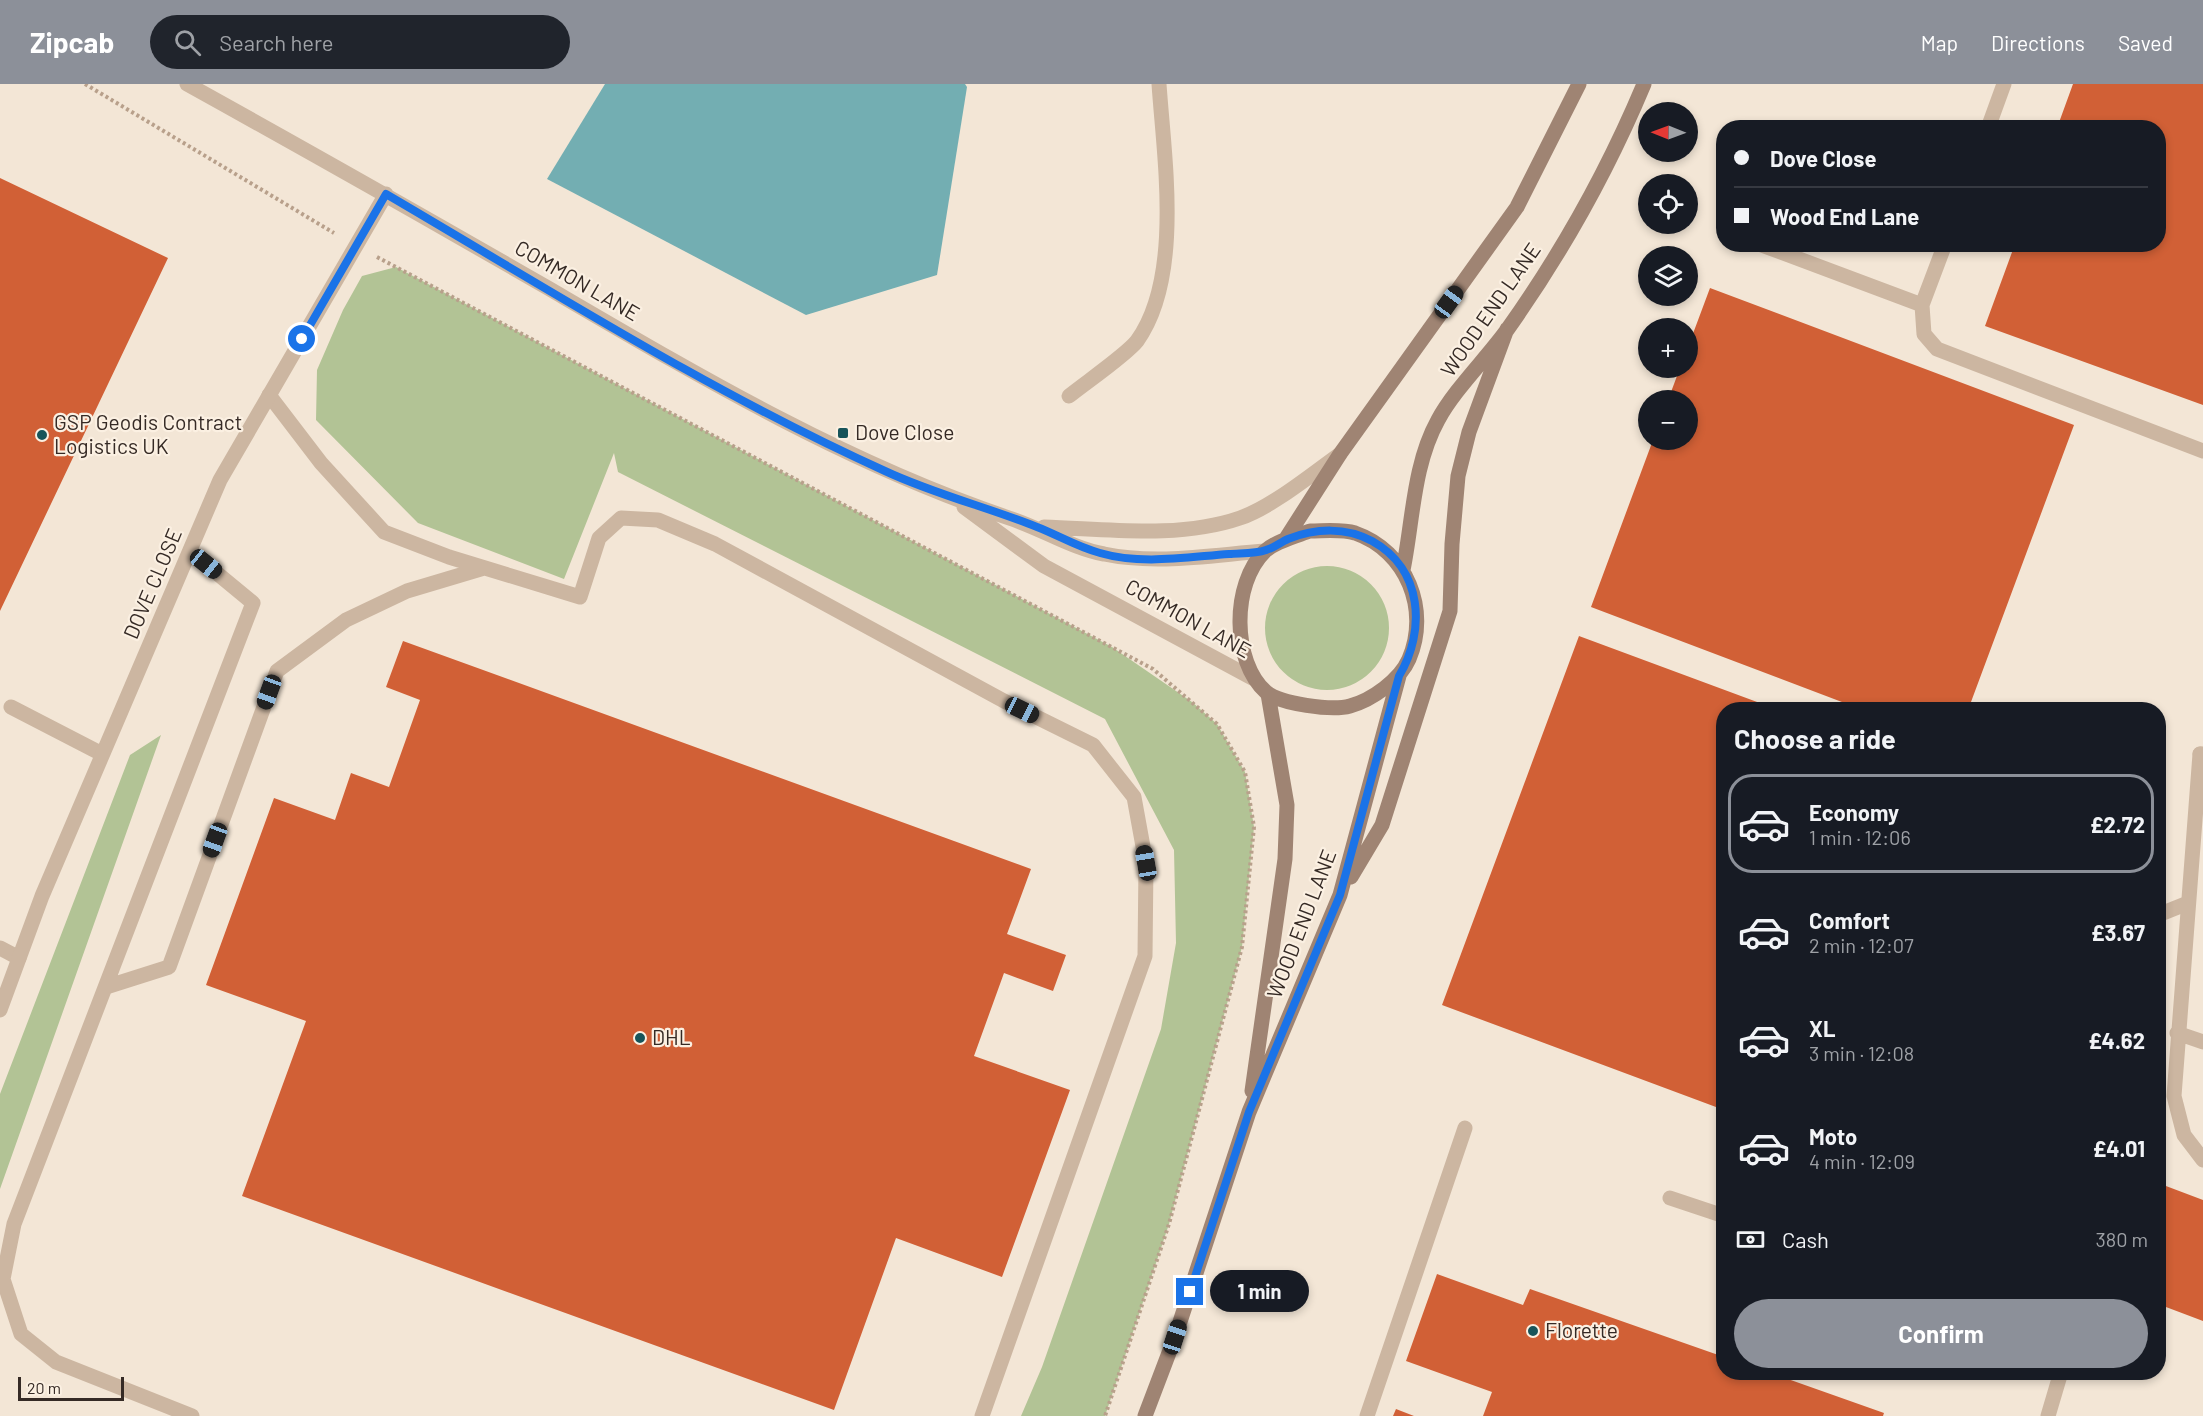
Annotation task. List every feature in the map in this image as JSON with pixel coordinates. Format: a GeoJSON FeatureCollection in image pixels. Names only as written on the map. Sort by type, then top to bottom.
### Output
{"type":"FeatureCollection","features":[{"type":"Feature","properties":{"kind":"street","name":"COMMON LANE"},"geometry":{"type":"LineString","coordinates":[[187,84],[386,194],[658,353],[803,432],[887,472],[952,499],[1038,527],[1101,554],[1142,560],[1265,551]]}},
{"type":"Feature","properties":{"kind":"street"},"geometry":{"type":"LineString","coordinates":[[1069,396],[1136,341],[1159,294],[1168,212],[1159,84]]}},
{"type":"Feature","properties":{"kind":"street","name":"WOOD END LANE"},"geometry":{"type":"LineString","coordinates":[[1285,540],[1340,454],[1517,207],[1579,84]]}},
{"type":"Feature","properties":{"kind":"street","name":"WOOD END LANE"},"geometry":{"type":"LineString","coordinates":[[1403,570],[1418,475],[1438,420],[1508,329],[1566,239],[1602,176],[1644,84]]}},
{"type":"Feature","properties":{"kind":"street"},"geometry":{"type":"LineString","coordinates":[[1991,120],[2004,84]]}},
{"type":"Feature","properties":{"kind":"street","name":"DOVE CLOSE"},"geometry":{"type":"LineString","coordinates":[[0,1010],[42,896],[220,480],[386,194]]}},
{"type":"Feature","properties":{"kind":"street"},"geometry":{"type":"LineString","coordinates":[[1780,252],[1922,306]]}},
{"type":"Feature","properties":{"kind":"street"},"geometry":{"type":"LineString","coordinates":[[1942,252],[1922,306],[1924,334],[1937,349],[2203,451]]}},
{"type":"Feature","properties":{"kind":"street"},"geometry":{"type":"LineString","coordinates":[[1340,895],[1382,825],[1441,643],[1450,611],[1452,544],[1458,476],[1469,432],[1508,329]]}},
{"type":"Feature","properties":{"kind":"street"},"geometry":{"type":"LineString","coordinates":[[269,395],[321,463],[384,532],[484,568],[580,597],[599,538],[621,518],[658,520],[716,544],[1004,701],[1093,745],[1134,797],[1146,863],[1145,956],[982,1416]]}},
{"type":"Feature","properties":{"kind":"street"},"geometry":{"type":"LineString","coordinates":[[1038,527],[1124,530],[1203,528],[1241,518],[1287,491],[1340,454]]}},
{"type":"Feature","properties":{"kind":"street","name":"COMMON LANE"},"geometry":{"type":"LineString","coordinates":[[952,499],[1044,566],[1252,678]]}},
{"type":"Feature","properties":{"kind":"street"},"geometry":{"type":"LineString","coordinates":[[1310,531],[1354,533],[1375,543],[1403,570],[1414,591],[1417,623],[1410,658],[1399,676],[1350,706],[1326,707],[1295,703],[1268,694],[1252,678],[1243,651],[1240,616],[1243,593],[1253,570],[1265,551],[1285,540],[1310,531]]}},
{"type":"Feature","properties":{"kind":"street"},"geometry":{"type":"LineString","coordinates":[[190,551],[253,603],[14,1224],[3,1279],[21,1334],[56,1362],[192,1416]]}},
{"type":"Feature","properties":{"kind":"street"},"geometry":{"type":"LineString","coordinates":[[106,987],[169,967],[277,671],[346,620],[407,591],[484,568]]}},
{"type":"Feature","properties":{"kind":"street","name":"WOOD END LANE"},"geometry":{"type":"LineString","coordinates":[[1145,1416],[1175,1337],[1249,1112],[1340,895],[1399,676]]}},
{"type":"Feature","properties":{"kind":"street","name":"WOOD END LANE"},"geometry":{"type":"LineString","coordinates":[[1249,1112],[1285,859],[1287,805],[1268,694]]}},
{"type":"Feature","properties":{"kind":"street"},"geometry":{"type":"LineString","coordinates":[[11,707],[102,754]]}},
{"type":"Feature","properties":{"kind":"street"},"geometry":{"type":"LineString","coordinates":[[2201,754],[2177,1033],[2174,1096],[2184,1135],[2203,1160]]}},
{"type":"Feature","properties":{"kind":"street"},"geometry":{"type":"LineString","coordinates":[[2166,912],[2188,903]]}},
{"type":"Feature","properties":{"kind":"street"},"geometry":{"type":"LineString","coordinates":[[0,948],[19,958]]}},
{"type":"Feature","properties":{"kind":"street"},"geometry":{"type":"LineString","coordinates":[[2177,1033],[2203,1042]]}},
{"type":"Feature","properties":{"kind":"street"},"geometry":{"type":"LineString","coordinates":[[1367,1416],[1465,1128]]}},
{"type":"Feature","properties":{"kind":"street"},"geometry":{"type":"LineString","coordinates":[[1670,1198],[1716,1213]]}},
{"type":"Feature","properties":{"kind":"street"},"geometry":{"type":"LineString","coordinates":[[2048,1416],[2059,1380]]}},
{"type":"Feature","properties":{"kind":"green space"},"geometry":{"type":"Polygon","coordinates":[[[396,267],[1112,647],[1192,702],[1217,724],[1245,772],[1254,827],[1242,947],[1169,1224],[1105,1416],[1021,1416],[1042,1367],[1161,1029],[1176,943],[1174,850],[1105,719],[618,472],[614,453],[564,579],[418,523],[316,420],[317,370],[343,310],[362,276],[396,267]]]}},
{"type":"Feature","properties":{"kind":"green space"},"geometry":{"type":"Polygon","coordinates":[[[1327,566],[1351,570],[1371,584],[1385,604],[1389,628],[1385,652],[1371,672],[1351,686],[1327,690],[1303,686],[1283,672],[1269,652],[1265,628],[1269,604],[1283,584],[1303,570],[1327,566]]]}},
{"type":"Feature","properties":{"kind":"green space"},"geometry":{"type":"Polygon","coordinates":[[[161,735],[0,1189],[0,1094],[130,755],[161,735]]]}},
{"type":"Feature","properties":{"kind":"water"},"geometry":{"type":"Polygon","coordinates":[[[605,84],[965,84],[967,87],[937,275],[806,315],[547,179],[605,84]]]}},
{"type":"Feature","properties":{"kind":"building"},"geometry":{"type":"Polygon","coordinates":[[[2073,84],[2203,84],[2203,405],[1985,326],[2012,252],[2166,252],[2166,120],[2060,120],[2073,84]]]}},
{"type":"Feature","properties":{"kind":"building","name":"GSP Geodis Contract Logistics UK"},"geometry":{"type":"Polygon","coordinates":[[[0,178],[168,258],[0,611],[0,178]]]}},
{"type":"Feature","properties":{"kind":"building"},"geometry":{"type":"Polygon","coordinates":[[[1710,288],[2074,425],[1971,702],[1842,702],[1591,607],[1649,450],[1698,450],[1698,390],[1672,390],[1676,378],[1698,378],[1698,320],[1710,288]]]}},
{"type":"Feature","properties":{"kind":"building"},"geometry":{"type":"Polygon","coordinates":[[[1579,636],[1757,702],[1716,702],[1716,1107],[1442,1005],[1579,636]]]}},
{"type":"Feature","properties":{"kind":"building","name":"DHL"},"geometry":{"type":"Polygon","coordinates":[[[403,641],[1031,869],[1007,934],[1066,955],[1053,991],[1004,973],[974,1056],[1070,1090],[1002,1277],[896,1238],[834,1410],[242,1196],[306,1021],[206,985],[274,798],[335,820],[351,773],[389,787],[420,700],[386,687],[403,641]]]}},
{"type":"Feature","properties":{"kind":"building"},"geometry":{"type":"Polygon","coordinates":[[[2166,1186],[2203,1200],[2203,1321],[2166,1307],[2166,1186]]]}},
{"type":"Feature","properties":{"kind":"building","name":"Florette"},"geometry":{"type":"Polygon","coordinates":[[[1437,1274],[1523,1305],[1530,1289],[1716,1354],[1716,1380],[1791,1380],[1884,1413],[1883,1416],[1483,1416],[1492,1392],[1406,1361],[1437,1274]]]}},
{"type":"Feature","properties":{"kind":"building"},"geometry":{"type":"Polygon","coordinates":[[[1396,1409],[1414,1416],[1393,1416],[1396,1409]]]}},
{"type":"Feature","properties":{"kind":"place","name":"Dove Close"},"geometry":{"type":"Point","coordinates":[843,433]}},
{"type":"Feature","properties":{"kind":"place","name":"GSP Geodis Contract Logistics UK"},"geometry":{"type":"Point","coordinates":[42,435]}},
{"type":"Feature","properties":{"kind":"place","name":"DHL"},"geometry":{"type":"Point","coordinates":[640,1038]}},
{"type":"Feature","properties":{"kind":"place","name":"Florette"},"geometry":{"type":"Point","coordinates":[1533,1331]}},
{"type":"Feature","properties":{"kind":"route"},"geometry":{"type":"LineString","coordinates":[[302,339],[386,194],[658,353],[803,432],[887,472],[952,499],[1038,527],[1070,543],[1101,554],[1142,560],[1265,551],[1285,540],[1310,531],[1333,531],[1354,533],[1375,543],[1392,557],[1403,570],[1414,591],[1417,623],[1410,658],[1399,676],[1390,719],[1340,895],[1249,1112],[1190,1292]]}}]}
